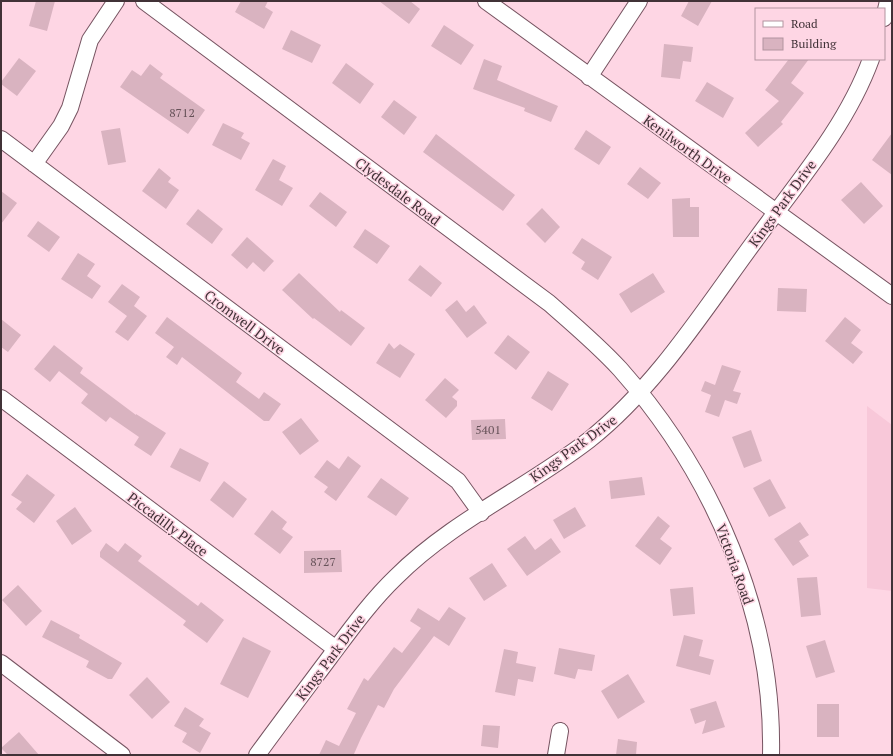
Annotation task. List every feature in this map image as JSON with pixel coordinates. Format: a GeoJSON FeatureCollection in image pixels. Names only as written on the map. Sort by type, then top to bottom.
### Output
{"type":"FeatureCollection","features":[{"type":"Feature","properties":{"kind":"street"},"geometry":{"type":"LineString","coordinates":[[34,164],[61,126],[70,108],[90,40],[116,1]]}},
{"type":"Feature","properties":{"kind":"street","name":"Clydesdale Road"},"geometry":{"type":"LineString","coordinates":[[144,1],[549,303],[612,360],[640,394]]}},
{"type":"Feature","properties":{"kind":"street","name":"Kenilworth Drive"},"geometry":{"type":"LineString","coordinates":[[486,1],[892,296]]}},
{"type":"Feature","properties":{"kind":"street"},"geometry":{"type":"LineString","coordinates":[[589,77],[639,1]]}},
{"type":"Feature","properties":{"kind":"street"},"geometry":{"type":"LineString","coordinates":[[885,14],[888,1]]}},
{"type":"Feature","properties":{"kind":"street","name":"Kings Park Drive"},"geometry":{"type":"LineString","coordinates":[[257,755],[368,607],[397,575],[431,548],[588,441],[640,394],[670,357],[820,151],[845,113],[871,60]]}},
{"type":"Feature","properties":{"kind":"street","name":"Cromwell Drive"},"geometry":{"type":"LineString","coordinates":[[1,139],[458,481],[481,513]]}},
{"type":"Feature","properties":{"kind":"street","name":"Victoria Road"},"geometry":{"type":"LineString","coordinates":[[640,394],[676,440],[695,472],[715,511],[740,573],[752,610],[764,671],[770,716],[771,755]]}},
{"type":"Feature","properties":{"kind":"street","name":"Piccadilly Place"},"geometry":{"type":"LineString","coordinates":[[1,398],[336,649]]}},
{"type":"Feature","properties":{"kind":"street"},"geometry":{"type":"LineString","coordinates":[[1,664],[122,755]]}},
{"type":"Feature","properties":{"kind":"street"},"geometry":{"type":"LineString","coordinates":[[556,755],[560,731]]}},
{"type":"Feature","properties":{"kind":"shaded area"},"geometry":{"type":"Polygon","coordinates":[[[867,406],[892,425],[892,591],[867,588],[867,406]]]}},
{"type":"Feature","properties":{"kind":"building"},"geometry":{"type":"Polygon","coordinates":[[[36,1],[55,1],[47,31],[29,26],[36,1]]]}},
{"type":"Feature","properties":{"kind":"building"},"geometry":{"type":"Polygon","coordinates":[[[241,1],[268,1],[265,7],[273,12],[264,29],[235,12],[241,1]]]}},
{"type":"Feature","properties":{"kind":"building"},"geometry":{"type":"Polygon","coordinates":[[[379,1],[410,1],[420,9],[409,24],[379,1]]]}},
{"type":"Feature","properties":{"kind":"building"},"geometry":{"type":"Polygon","coordinates":[[[689,1],[712,1],[698,26],[681,16],[689,1]]]}},
{"type":"Feature","properties":{"kind":"building"},"geometry":{"type":"Polygon","coordinates":[[[444,25],[474,45],[461,65],[431,46],[444,25]]]}},
{"type":"Feature","properties":{"kind":"building"},"geometry":{"type":"Polygon","coordinates":[[[291,30],[321,45],[312,63],[282,49],[291,30]]]}},
{"type":"Feature","properties":{"kind":"building"},"geometry":{"type":"Polygon","coordinates":[[[664,44],[693,47],[691,62],[683,61],[680,79],[661,77],[664,44]]]}},
{"type":"Feature","properties":{"kind":"building"},"geometry":{"type":"Polygon","coordinates":[[[19,58],[36,71],[17,96],[1,84],[1,82],[19,58]]]}},
{"type":"Feature","properties":{"kind":"building"},"geometry":{"type":"Polygon","coordinates":[[[484,59],[502,66],[497,80],[558,106],[551,122],[524,111],[525,108],[473,89],[484,59]]]}},
{"type":"Feature","properties":{"kind":"building"},"geometry":{"type":"Polygon","coordinates":[[[788,60],[808,60],[791,83],[804,93],[781,122],[783,124],[758,147],[745,133],[779,101],[765,90],[788,60]]]}},
{"type":"Feature","properties":{"kind":"building"},"geometry":{"type":"Polygon","coordinates":[[[346,63],[374,84],[360,104],[332,83],[346,63]]]}},
{"type":"Feature","properties":{"kind":"building"},"geometry":{"type":"Polygon","coordinates":[[[150,64],[163,74],[160,78],[205,110],[188,134],[120,87],[132,70],[141,76],[150,64]]]}},
{"type":"Feature","properties":{"kind":"building"},"geometry":{"type":"Polygon","coordinates":[[[707,82],[734,98],[723,118],[695,101],[707,82]]]}},
{"type":"Feature","properties":{"kind":"building"},"geometry":{"type":"Polygon","coordinates":[[[394,100],[417,117],[404,135],[381,117],[394,100]]]}},
{"type":"Feature","properties":{"kind":"building"},"geometry":{"type":"Polygon","coordinates":[[[223,123],[244,133],[241,138],[250,143],[241,160],[212,145],[223,123]]]}},
{"type":"Feature","properties":{"kind":"building"},"geometry":{"type":"Polygon","coordinates":[[[120,128],[126,162],[108,165],[101,131],[120,128]]]}},
{"type":"Feature","properties":{"kind":"building"},"geometry":{"type":"Polygon","coordinates":[[[586,130],[611,147],[599,165],[574,149],[586,130]]]}},
{"type":"Feature","properties":{"kind":"building"},"geometry":{"type":"Polygon","coordinates":[[[892,133],[892,175],[872,160],[892,133]]]}},
{"type":"Feature","properties":{"kind":"building"},"geometry":{"type":"Polygon","coordinates":[[[436,134],[515,195],[503,211],[423,152],[436,134]]]}},
{"type":"Feature","properties":{"kind":"building"},"geometry":{"type":"Polygon","coordinates":[[[273,159],[286,166],[279,180],[293,188],[282,206],[255,190],[273,159]]]}},
{"type":"Feature","properties":{"kind":"building"},"geometry":{"type":"Polygon","coordinates":[[[640,167],[661,183],[648,199],[627,184],[640,167]]]}},
{"type":"Feature","properties":{"kind":"building"},"geometry":{"type":"Polygon","coordinates":[[[159,168],[171,178],[168,182],[179,190],[166,209],[142,191],[159,168]]]}},
{"type":"Feature","properties":{"kind":"building"},"geometry":{"type":"Polygon","coordinates":[[[861,182],[883,206],[864,224],[841,200],[861,182]]]}},
{"type":"Feature","properties":{"kind":"building"},"geometry":{"type":"Polygon","coordinates":[[[1,191],[17,203],[1,224],[1,191]]]}},
{"type":"Feature","properties":{"kind":"building"},"geometry":{"type":"Polygon","coordinates":[[[320,192],[347,212],[336,227],[309,206],[320,192]]]}},
{"type":"Feature","properties":{"kind":"building"},"geometry":{"type":"Polygon","coordinates":[[[690,198],[690,207],[699,207],[699,237],[673,237],[672,199],[690,198]]]}},
{"type":"Feature","properties":{"kind":"building"},"geometry":{"type":"Polygon","coordinates":[[[542,208],[560,227],[545,243],[526,224],[542,208]]]}},
{"type":"Feature","properties":{"kind":"building"},"geometry":{"type":"Polygon","coordinates":[[[198,209],[223,229],[212,244],[186,224],[198,209]]]}},
{"type":"Feature","properties":{"kind":"building"},"geometry":{"type":"Polygon","coordinates":[[[38,221],[60,237],[49,252],[27,236],[38,221]]]}},
{"type":"Feature","properties":{"kind":"building"},"geometry":{"type":"Polygon","coordinates":[[[365,229],[390,246],[377,264],[353,247],[365,229]]]}},
{"type":"Feature","properties":{"kind":"building"},"geometry":{"type":"Polygon","coordinates":[[[247,237],[274,261],[264,272],[253,262],[247,269],[231,255],[247,237]]]}},
{"type":"Feature","properties":{"kind":"building"},"geometry":{"type":"Polygon","coordinates":[[[582,238],[612,257],[598,280],[581,269],[585,262],[572,253],[582,238]]]}},
{"type":"Feature","properties":{"kind":"building"},"geometry":{"type":"Polygon","coordinates":[[[78,253],[95,264],[87,276],[101,286],[92,299],[61,279],[78,253]]]}},
{"type":"Feature","properties":{"kind":"building"},"geometry":{"type":"Polygon","coordinates":[[[420,265],[442,283],[431,297],[408,280],[420,265]]]}},
{"type":"Feature","properties":{"kind":"building"},"geometry":{"type":"Polygon","coordinates":[[[299,273],[340,312],[341,310],[365,328],[351,346],[314,318],[313,319],[282,290],[299,273]]]}},
{"type":"Feature","properties":{"kind":"building"},"geometry":{"type":"Polygon","coordinates":[[[653,273],[665,292],[631,313],[619,294],[653,273]]]}},
{"type":"Feature","properties":{"kind":"building"},"geometry":{"type":"Polygon","coordinates":[[[122,284],[140,297],[134,306],[147,316],[128,341],[115,332],[127,316],[108,302],[122,284]]]}},
{"type":"Feature","properties":{"kind":"building"},"geometry":{"type":"Polygon","coordinates":[[[778,288],[807,289],[806,312],[777,311],[778,288]]]}},
{"type":"Feature","properties":{"kind":"building"},"geometry":{"type":"Polygon","coordinates":[[[457,300],[466,312],[474,305],[487,323],[467,338],[445,310],[457,300]]]}},
{"type":"Feature","properties":{"kind":"building"},"geometry":{"type":"Polygon","coordinates":[[[167,317],[242,373],[236,382],[259,399],[264,392],[281,404],[269,421],[264,421],[182,357],[177,365],[166,357],[174,347],[155,333],[167,317]]]}},
{"type":"Feature","properties":{"kind":"building"},"geometry":{"type":"Polygon","coordinates":[[[845,317],[861,330],[851,343],[863,352],[853,364],[825,341],[845,317]]]}},
{"type":"Feature","properties":{"kind":"building"},"geometry":{"type":"Polygon","coordinates":[[[1,319],[21,335],[8,352],[1,347],[1,319]]]}},
{"type":"Feature","properties":{"kind":"building"},"geometry":{"type":"Polygon","coordinates":[[[508,335],[530,352],[516,370],[494,353],[508,335]]]}},
{"type":"Feature","properties":{"kind":"building"},"geometry":{"type":"Polygon","coordinates":[[[389,343],[394,349],[400,344],[415,354],[400,378],[376,363],[389,343]]]}},
{"type":"Feature","properties":{"kind":"building"},"geometry":{"type":"Polygon","coordinates":[[[54,345],[83,368],[80,373],[136,415],[166,433],[151,456],[134,445],[139,437],[110,417],[106,422],[81,403],[88,394],[59,371],[50,382],[34,369],[54,345]]]}},
{"type":"Feature","properties":{"kind":"building"},"geometry":{"type":"Polygon","coordinates":[[[722,365],[741,371],[733,391],[741,393],[737,404],[725,400],[719,417],[705,412],[711,395],[701,391],[705,381],[715,385],[722,365]]]}},
{"type":"Feature","properties":{"kind":"building"},"geometry":{"type":"Polygon","coordinates":[[[548,371],[569,384],[552,411],[531,398],[548,371]]]}},
{"type":"Feature","properties":{"kind":"building"},"geometry":{"type":"Polygon","coordinates":[[[445,378],[459,390],[452,397],[457,401],[457,406],[446,418],[425,400],[445,378]]]}},
{"type":"Feature","properties":{"kind":"building"},"geometry":{"type":"Polygon","coordinates":[[[301,418],[319,441],[300,455],[282,432],[301,418]]]}},
{"type":"Feature","properties":{"kind":"building"},"geometry":{"type":"Polygon","coordinates":[[[505,419],[506,439],[472,440],[471,420],[505,419]]]}},
{"type":"Feature","properties":{"kind":"building"},"geometry":{"type":"Polygon","coordinates":[[[751,430],[762,461],[744,468],[732,437],[751,430]]]}},
{"type":"Feature","properties":{"kind":"building"},"geometry":{"type":"Polygon","coordinates":[[[180,448],[209,463],[200,482],[170,467],[180,448]]]}},
{"type":"Feature","properties":{"kind":"building"},"geometry":{"type":"Polygon","coordinates":[[[348,456],[361,466],[336,501],[324,492],[328,487],[314,477],[327,460],[339,469],[348,456]]]}},
{"type":"Feature","properties":{"kind":"building"},"geometry":{"type":"Polygon","coordinates":[[[27,474],[55,495],[34,523],[16,509],[22,502],[11,495],[27,474]]]}},
{"type":"Feature","properties":{"kind":"building"},"geometry":{"type":"Polygon","coordinates":[[[642,477],[645,495],[611,499],[609,481],[642,477]]]}},
{"type":"Feature","properties":{"kind":"building"},"geometry":{"type":"Polygon","coordinates":[[[381,478],[409,498],[396,516],[367,497],[381,478]]]}},
{"type":"Feature","properties":{"kind":"building"},"geometry":{"type":"Polygon","coordinates":[[[770,479],[786,508],[769,517],[753,488],[770,479]]]}},
{"type":"Feature","properties":{"kind":"building"},"geometry":{"type":"Polygon","coordinates":[[[224,481],[247,499],[233,518],[210,500],[224,481]]]}},
{"type":"Feature","properties":{"kind":"building"},"geometry":{"type":"Polygon","coordinates":[[[75,507],[92,531],[72,545],[56,521],[75,507]]]}},
{"type":"Feature","properties":{"kind":"building"},"geometry":{"type":"Polygon","coordinates":[[[575,507],[586,526],[564,539],[553,520],[575,507]]]}},
{"type":"Feature","properties":{"kind":"building"},"geometry":{"type":"Polygon","coordinates":[[[272,510],[287,522],[282,529],[293,537],[280,554],[254,534],[272,510]]]}},
{"type":"Feature","properties":{"kind":"building"},"geometry":{"type":"Polygon","coordinates":[[[658,516],[670,526],[660,539],[672,548],[660,565],[635,546],[658,516]]]}},
{"type":"Feature","properties":{"kind":"building"},"geometry":{"type":"Polygon","coordinates":[[[800,522],[809,535],[799,541],[809,556],[793,566],[774,539],[800,522]]]}},
{"type":"Feature","properties":{"kind":"building"},"geometry":{"type":"Polygon","coordinates":[[[525,536],[535,550],[551,538],[561,552],[527,576],[507,549],[525,536]]]}},
{"type":"Feature","properties":{"kind":"building"},"geometry":{"type":"Polygon","coordinates":[[[106,543],[118,552],[125,543],[142,556],[138,561],[198,606],[201,602],[224,620],[207,643],[183,625],[186,621],[100,557],[100,552],[106,543]]]}},
{"type":"Feature","properties":{"kind":"building"},"geometry":{"type":"Polygon","coordinates":[[[341,550],[342,572],[304,573],[304,551],[341,550]]]}},
{"type":"Feature","properties":{"kind":"building"},"geometry":{"type":"Polygon","coordinates":[[[492,563],[507,586],[484,601],[469,578],[492,563]]]}},
{"type":"Feature","properties":{"kind":"building"},"geometry":{"type":"Polygon","coordinates":[[[817,577],[821,615],[801,617],[797,578],[817,577]]]}},
{"type":"Feature","properties":{"kind":"building"},"geometry":{"type":"Polygon","coordinates":[[[18,585],[42,611],[26,626],[2,600],[18,585]]]}},
{"type":"Feature","properties":{"kind":"building"},"geometry":{"type":"Polygon","coordinates":[[[693,587],[695,614],[673,616],[670,589],[693,587]]]}},
{"type":"Feature","properties":{"kind":"building"},"geometry":{"type":"Polygon","coordinates":[[[449,607],[466,618],[449,646],[434,636],[394,689],[384,708],[378,705],[361,738],[354,754],[356,755],[319,755],[326,740],[339,746],[356,713],[347,709],[364,678],[368,681],[394,647],[402,653],[421,628],[410,621],[418,608],[439,621],[449,607]]]}},
{"type":"Feature","properties":{"kind":"building"},"geometry":{"type":"Polygon","coordinates":[[[51,620],[80,635],[79,638],[122,663],[112,679],[108,679],[86,667],[89,661],[42,637],[51,620]]]}},
{"type":"Feature","properties":{"kind":"building"},"geometry":{"type":"Polygon","coordinates":[[[684,635],[703,640],[699,656],[714,660],[710,675],[676,666],[684,635]]]}},
{"type":"Feature","properties":{"kind":"building"},"geometry":{"type":"Polygon","coordinates":[[[243,637],[271,651],[248,698],[220,684],[243,637]]]}},
{"type":"Feature","properties":{"kind":"building"},"geometry":{"type":"Polygon","coordinates":[[[825,640],[835,672],[816,678],[806,646],[825,640]]]}},
{"type":"Feature","properties":{"kind":"building"},"geometry":{"type":"Polygon","coordinates":[[[559,648],[595,655],[592,671],[578,669],[575,679],[554,674],[559,648]]]}},
{"type":"Feature","properties":{"kind":"building"},"geometry":{"type":"Polygon","coordinates":[[[504,649],[518,652],[516,663],[536,667],[533,682],[518,679],[515,696],[495,692],[504,649]]]}},
{"type":"Feature","properties":{"kind":"building"},"geometry":{"type":"Polygon","coordinates":[[[628,674],[645,702],[618,719],[601,691],[628,674]]]}},
{"type":"Feature","properties":{"kind":"building"},"geometry":{"type":"Polygon","coordinates":[[[147,677],[170,702],[152,719],[129,695],[147,677]]]}},
{"type":"Feature","properties":{"kind":"building"},"geometry":{"type":"Polygon","coordinates":[[[716,701],[725,727],[702,734],[706,720],[695,724],[690,709],[716,701]]]}},
{"type":"Feature","properties":{"kind":"building"},"geometry":{"type":"Polygon","coordinates":[[[817,704],[839,704],[839,737],[817,737],[817,704]]]}},
{"type":"Feature","properties":{"kind":"building"},"geometry":{"type":"Polygon","coordinates":[[[185,707],[204,719],[199,726],[211,733],[200,753],[182,742],[187,733],[174,726],[185,707]]]}},
{"type":"Feature","properties":{"kind":"building"},"geometry":{"type":"Polygon","coordinates":[[[483,725],[500,726],[498,748],[481,746],[483,725]]]}},
{"type":"Feature","properties":{"kind":"building"},"geometry":{"type":"Polygon","coordinates":[[[19,732],[39,755],[8,755],[1,748],[19,732]]]}},
{"type":"Feature","properties":{"kind":"building"},"geometry":{"type":"Polygon","coordinates":[[[618,739],[637,742],[636,755],[616,755],[618,739]]]}}]}
